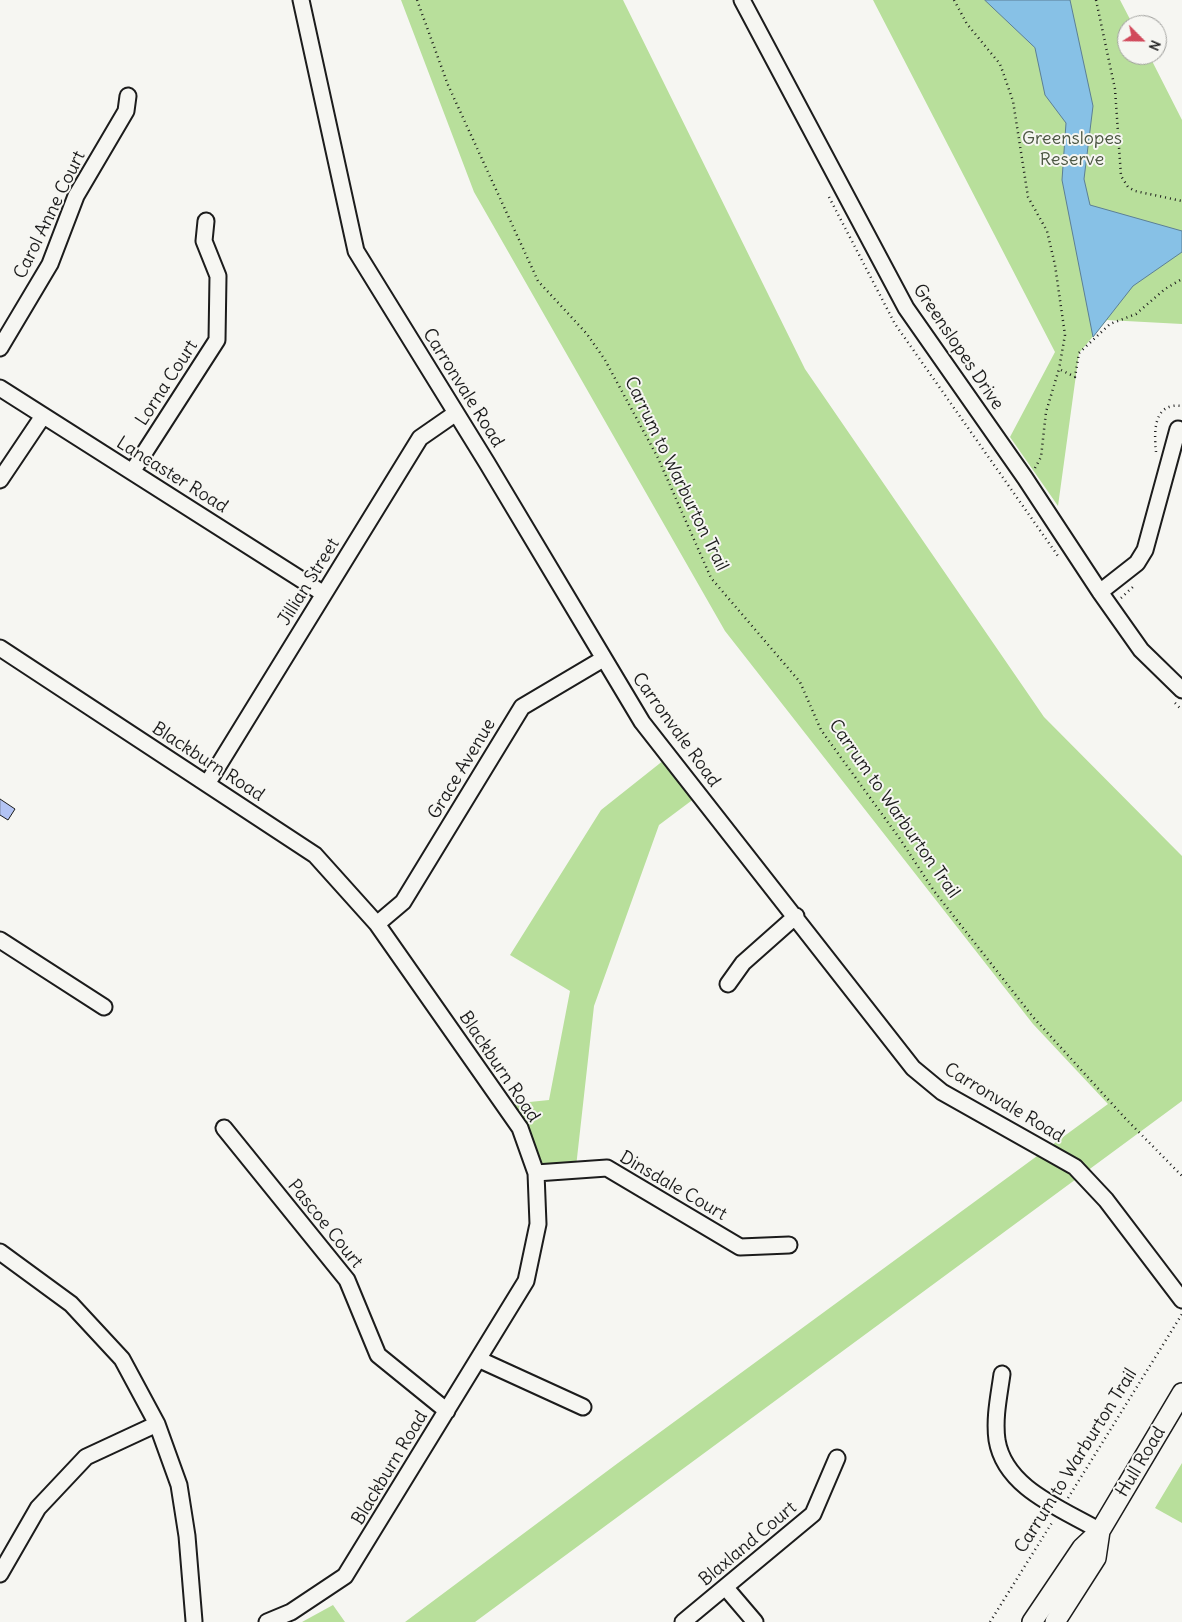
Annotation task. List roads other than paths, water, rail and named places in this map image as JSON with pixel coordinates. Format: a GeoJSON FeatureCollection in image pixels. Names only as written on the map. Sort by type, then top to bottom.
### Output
{"type":"FeatureCollection","features":[{"type":"Feature","properties":{"kind":"main road","name":"Hull Road"},"geometry":{"type":"LineString","coordinates":[[1032,1622],[1082,1548],[1100,1531],[1182,1393]]}},
{"type":"Feature","properties":{"kind":"main road","name":"Hull Road"},"geometry":{"type":"LineString","coordinates":[[1055,1622],[1096,1558],[1100,1531]]}},
{"type":"Feature","properties":{"kind":"street","name":"Carronvale Road"},"geometry":{"type":"LineString","coordinates":[[301,0],[356,251],[642,722],[796,916],[913,1068],[942,1092],[1075,1167],[1106,1200],[1182,1300]]}},
{"type":"Feature","properties":{"kind":"street","name":"Greenslopes Drive"},"geometry":{"type":"LineString","coordinates":[[742,0],[906,308],[1025,478],[1100,592],[1141,650],[1182,690]]}},
{"type":"Feature","properties":{"kind":"street","name":"Carol Anne Court"},"geometry":{"type":"LineString","coordinates":[[0,348],[50,264],[76,196],[126,111],[128,96]]}},
{"type":"Feature","properties":{"kind":"street","name":"Lorna Court"},"geometry":{"type":"LineString","coordinates":[[132,472],[217,340],[218,276],[204,240],[206,221]]}},
{"type":"Feature","properties":{"kind":"street","name":"Lancaster Road"},"geometry":{"type":"LineString","coordinates":[[0,388],[324,594]]}},
{"type":"Feature","properties":{"kind":"street","name":"Jillian Street"},"geometry":{"type":"LineString","coordinates":[[207,784],[420,438],[456,413]]}},
{"type":"Feature","properties":{"kind":"street"},"geometry":{"type":"LineString","coordinates":[[0,480],[43,416]]}},
{"type":"Feature","properties":{"kind":"street"},"geometry":{"type":"LineString","coordinates":[[1100,592],[1137,562],[1145,550],[1178,428]]}},
{"type":"Feature","properties":{"kind":"street","name":"Blackburn Road"},"geometry":{"type":"LineString","coordinates":[[0,648],[314,855],[377,924],[520,1128],[536,1172],[538,1224],[526,1281],[346,1576],[291,1612],[267,1622]]}},
{"type":"Feature","properties":{"kind":"street","name":"Grace Avenue"},"geometry":{"type":"LineString","coordinates":[[377,924],[403,902],[522,707],[603,659]]}},
{"type":"Feature","properties":{"kind":"street"},"geometry":{"type":"LineString","coordinates":[[728,984],[742,963],[796,916]]}},
{"type":"Feature","properties":{"kind":"street"},"geometry":{"type":"LineString","coordinates":[[0,940],[104,1006]]}},
{"type":"Feature","properties":{"kind":"street","name":"Pascoe Court"},"geometry":{"type":"LineString","coordinates":[[224,1128],[348,1280],[378,1355],[447,1411]]}},
{"type":"Feature","properties":{"kind":"street","name":"Dinsdale Court"},"geometry":{"type":"LineString","coordinates":[[536,1172],[607,1168],[740,1247],[790,1246]]}},
{"type":"Feature","properties":{"kind":"street"},"geometry":{"type":"LineString","coordinates":[[0,1252],[71,1304],[122,1359],[157,1424],[178,1485],[188,1536],[194,1622]]}},
{"type":"Feature","properties":{"kind":"street"},"geometry":{"type":"LineString","coordinates":[[478,1359],[583,1407]]}},
{"type":"Feature","properties":{"kind":"street"},"geometry":{"type":"LineString","coordinates":[[1002,1374],[996,1409],[997,1441],[1010,1471],[1028,1490],[1100,1531]]}},
{"type":"Feature","properties":{"kind":"street"},"geometry":{"type":"LineString","coordinates":[[0,1574],[38,1508],[86,1458],[157,1424]]}},
{"type":"Feature","properties":{"kind":"street","name":"Blaxland Court"},"geometry":{"type":"LineString","coordinates":[[682,1622],[726,1588],[813,1514],[837,1458]]}},
{"type":"Feature","properties":{"kind":"street"},"geometry":{"type":"LineString","coordinates":[[726,1588],[755,1622]]}},
{"type":"Feature","properties":{"kind":"water"},"geometry":{"type":"Polygon","coordinates":[[[985,0],[1070,0],[1093,106],[1084,179],[1090,205],[1182,231],[1182,252],[1133,286],[1093,337],[1062,180],[1066,123],[1045,95],[1035,48],[985,0]]]}},
{"type":"Feature","properties":{"kind":"park label","name":"Greenslopes Reserve"},"geometry":{"type":"Point","coordinates":[1072,149]}}]}
